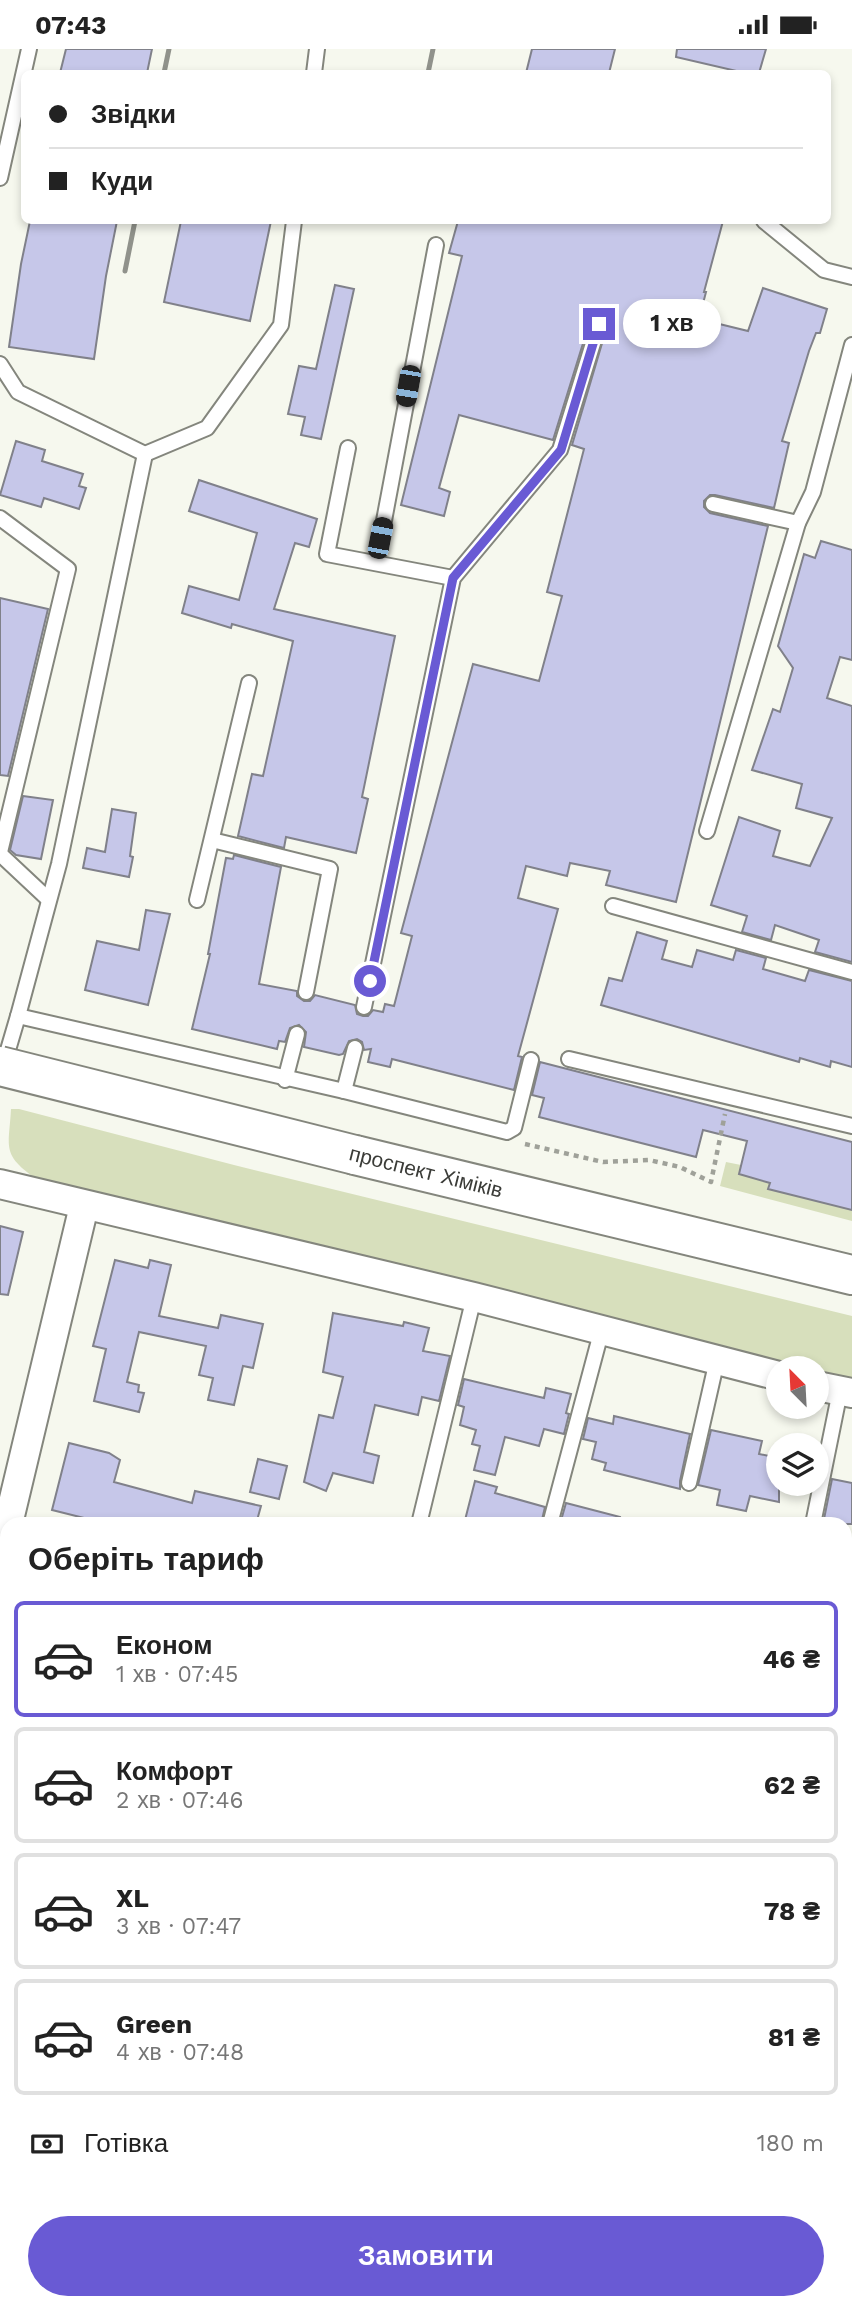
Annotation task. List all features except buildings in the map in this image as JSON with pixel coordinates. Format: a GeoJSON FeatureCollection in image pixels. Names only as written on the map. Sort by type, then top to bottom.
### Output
{"type":"FeatureCollection","features":[{"type":"Feature","properties":{"kind":"main road","name":"проспект Хіміків"},"geometry":{"type":"LineString","coordinates":[[0,1066],[852,1275]]}},
{"type":"Feature","properties":{"kind":"street"},"geometry":{"type":"LineString","coordinates":[[0,1184],[474,1297],[766,1373]]}},
{"type":"Feature","properties":{"kind":"street"},"geometry":{"type":"LineString","coordinates":[[11,1517],[84,1206]]}},
{"type":"Feature","properties":{"kind":"lane"},"geometry":{"type":"LineString","coordinates":[[24,70],[29,49]]}},
{"type":"Feature","properties":{"kind":"lane"},"geometry":{"type":"LineString","coordinates":[[314,70],[317,49]]}},
{"type":"Feature","properties":{"kind":"lane"},"geometry":{"type":"LineString","coordinates":[[0,178],[21,85]]}},
{"type":"Feature","properties":{"kind":"lane"},"geometry":{"type":"LineString","coordinates":[[0,364],[18,392],[145,454],[207,428],[281,325],[294,224]]}},
{"type":"Feature","properties":{"kind":"lane"},"geometry":{"type":"LineString","coordinates":[[768,224],[824,269],[852,277]]}},
{"type":"Feature","properties":{"kind":"lane"},"geometry":{"type":"LineString","coordinates":[[376,563],[436,245]]}},
{"type":"Feature","properties":{"kind":"lane"},"geometry":{"type":"LineString","coordinates":[[364,1007],[453,578],[561,450],[599,324]]}},
{"type":"Feature","properties":{"kind":"lane"},"geometry":{"type":"LineString","coordinates":[[707,831],[798,523],[813,492],[852,345]]}},
{"type":"Feature","properties":{"kind":"lane"},"geometry":{"type":"LineString","coordinates":[[348,448],[327,554],[453,578]]}},
{"type":"Feature","properties":{"kind":"lane"},"geometry":{"type":"LineString","coordinates":[[0,1078],[59,865],[145,454]]}},
{"type":"Feature","properties":{"kind":"lane"},"geometry":{"type":"LineString","coordinates":[[713,504],[798,523]]}},
{"type":"Feature","properties":{"kind":"lane"},"geometry":{"type":"LineString","coordinates":[[0,518],[68,569],[0,853],[48,899]]}},
{"type":"Feature","properties":{"kind":"lane"},"geometry":{"type":"LineString","coordinates":[[197,900],[249,683]]}},
{"type":"Feature","properties":{"kind":"lane"},"geometry":{"type":"LineString","coordinates":[[212,840],[330,869],[306,992]]}},
{"type":"Feature","properties":{"kind":"lane"},"geometry":{"type":"LineString","coordinates":[[613,906],[852,972]]}},
{"type":"Feature","properties":{"kind":"lane"},"geometry":{"type":"LineString","coordinates":[[18,1016],[285,1080],[344,1091],[508,1132],[514,1128],[531,1060]]}},
{"type":"Feature","properties":{"kind":"lane"},"geometry":{"type":"LineString","coordinates":[[285,1080],[297,1034]]}},
{"type":"Feature","properties":{"kind":"lane"},"geometry":{"type":"LineString","coordinates":[[344,1091],[355,1048]]}},
{"type":"Feature","properties":{"kind":"lane"},"geometry":{"type":"LineString","coordinates":[[569,1059],[852,1126]]}},
{"type":"Feature","properties":{"kind":"lane"},"geometry":{"type":"LineString","coordinates":[[421,1517],[474,1297]]}},
{"type":"Feature","properties":{"kind":"lane"},"geometry":{"type":"LineString","coordinates":[[552,1517],[602,1329]]}},
{"type":"Feature","properties":{"kind":"lane"},"geometry":{"type":"LineString","coordinates":[[689,1483],[717,1360]]}},
{"type":"Feature","properties":{"kind":"lane"},"geometry":{"type":"LineString","coordinates":[[814,1517],[836,1390]]}},
{"type":"Feature","properties":{"kind":"path"},"geometry":{"type":"LineString","coordinates":[[508,1132],[516,1142],[603,1162],[649,1160],[680,1167],[711,1182],[729,1096]]}},
{"type":"Feature","properties":{"kind":"green space"},"geometry":{"type":"Polygon","coordinates":[[[11,1109],[19,1109],[234,1165],[852,1316],[852,1379],[830,1375],[830,1356],[766,1356],[766,1359],[35,1178],[12,1156],[9,1141],[11,1109]]]}},
{"type":"Feature","properties":{"kind":"green space"},"geometry":{"type":"Polygon","coordinates":[[[726,1162],[741,1165],[739,1174],[770,1183],[768,1188],[852,1210],[852,1221],[720,1186],[726,1162]]]}},
{"type":"Feature","properties":{"kind":"railway"},"geometry":{"type":"LineString","coordinates":[[165,70],[169,49]]}},
{"type":"Feature","properties":{"kind":"railway"},"geometry":{"type":"LineString","coordinates":[[429,70],[433,49]]}},
{"type":"Feature","properties":{"kind":"railway"},"geometry":{"type":"LineString","coordinates":[[125,271],[134,224]]}},
{"type":"Feature","properties":{"kind":"route"},"geometry":{"type":"LineString","coordinates":[[370,981],[453,578],[561,450],[599,324]]}}]}
